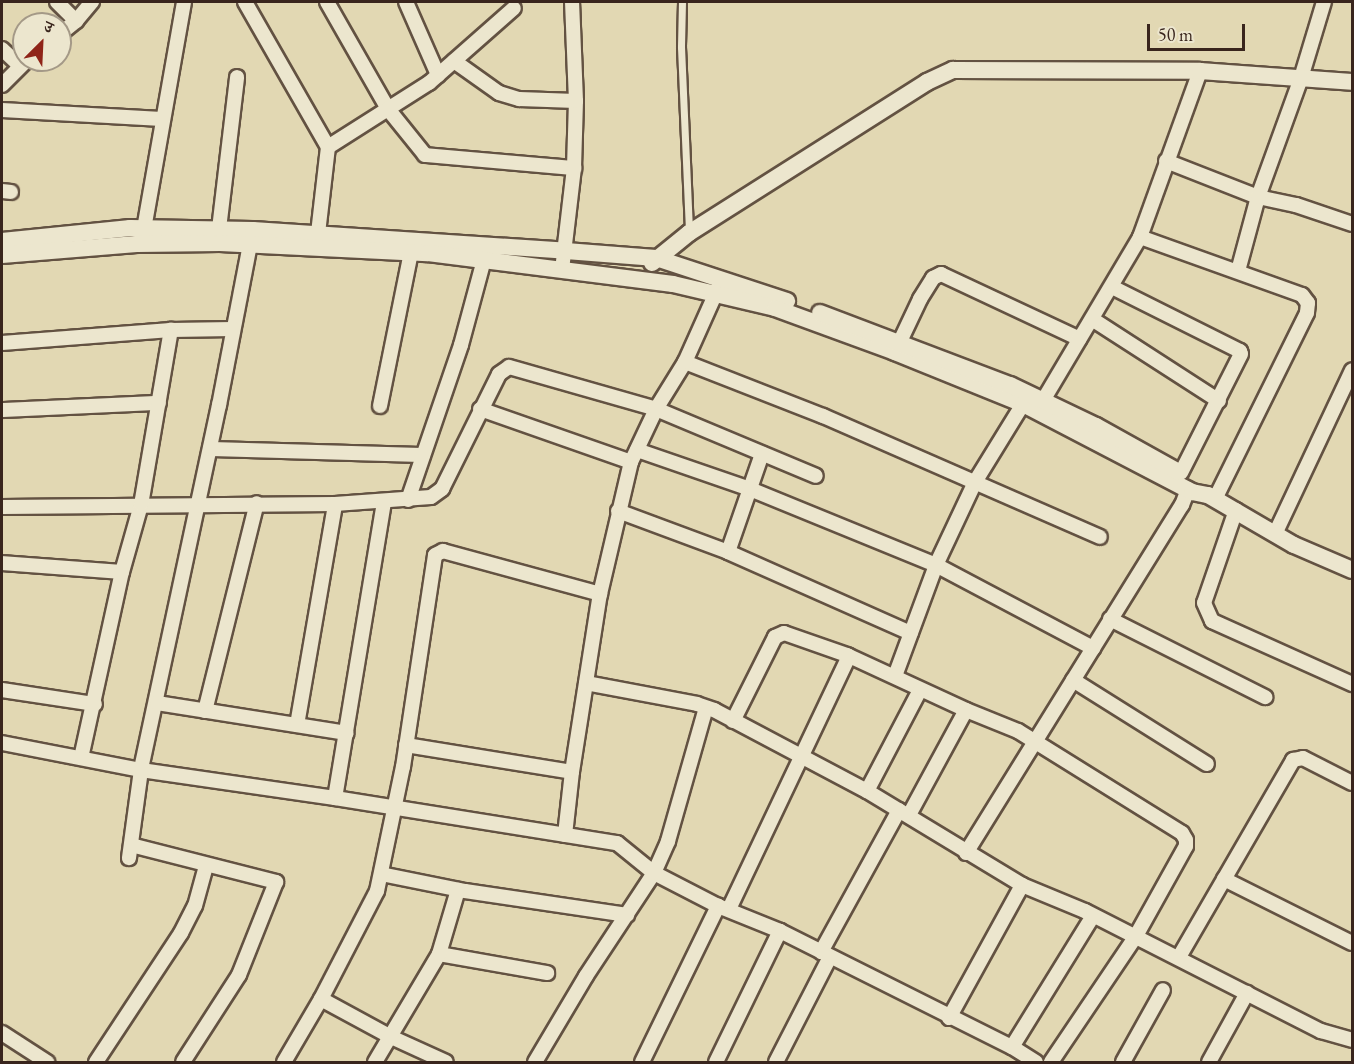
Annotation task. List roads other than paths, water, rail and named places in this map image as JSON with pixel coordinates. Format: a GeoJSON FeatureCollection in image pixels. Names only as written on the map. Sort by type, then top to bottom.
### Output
{"type":"FeatureCollection","features":[{"type":"Feature","properties":{"kind":"street"},"geometry":{"type":"LineString","coordinates":[[57,2],[76,21]]}},
{"type":"Feature","properties":{"kind":"street"},"geometry":{"type":"LineString","coordinates":[[72,24],[92,2]]}},
{"type":"Feature","properties":{"kind":"street"},"geometry":{"type":"LineString","coordinates":[[144,229],[184,2]]}},
{"type":"Feature","properties":{"kind":"street"},"geometry":{"type":"LineString","coordinates":[[245,2],[328,147],[318,234]]}},
{"type":"Feature","properties":{"kind":"street"},"geometry":{"type":"LineString","coordinates":[[327,2],[388,109],[420,151],[431,157],[574,168]]}},
{"type":"Feature","properties":{"kind":"street"},"geometry":{"type":"LineString","coordinates":[[562,270],[574,168],[576,101],[572,2]]}},
{"type":"Feature","properties":{"kind":"street"},"geometry":{"type":"LineString","coordinates":[[1238,271],[1257,197],[1301,78],[1324,2]]}},
{"type":"Feature","properties":{"kind":"street"},"geometry":{"type":"LineString","coordinates":[[408,3],[438,75]]}},
{"type":"Feature","properties":{"kind":"street"},"geometry":{"type":"LineString","coordinates":[[328,147],[438,75],[514,8]]}},
{"type":"Feature","properties":{"kind":"street"},"geometry":{"type":"LineString","coordinates":[[454,61],[499,93],[519,99],[576,101]]}},
{"type":"Feature","properties":{"kind":"street"},"geometry":{"type":"LineString","coordinates":[[640,279],[656,258],[689,233],[927,82],[953,70],[1200,71],[1353,82]]}},
{"type":"Feature","properties":{"kind":"street"},"geometry":{"type":"LineString","coordinates":[[895,676],[936,565],[975,482],[1034,405],[1080,339],[1140,237],[1200,71]]}},
{"type":"Feature","properties":{"kind":"street"},"geometry":{"type":"LineString","coordinates":[[2,85],[14,72]]}},
{"type":"Feature","properties":{"kind":"street"},"geometry":{"type":"LineString","coordinates":[[219,229],[237,77]]}},
{"type":"Feature","properties":{"kind":"street"},"geometry":{"type":"LineString","coordinates":[[2,110],[162,119]]}},
{"type":"Feature","properties":{"kind":"street"},"geometry":{"type":"LineString","coordinates":[[1166,161],[1257,197],[1296,205],[1353,224]]}},
{"type":"Feature","properties":{"kind":"street"},"geometry":{"type":"LineString","coordinates":[[2,241],[144,229],[219,229],[251,237],[718,286]]}},
{"type":"Feature","properties":{"kind":"street"},"geometry":{"type":"LineString","coordinates":[[2,255],[137,244],[318,234],[656,258],[718,286],[897,346],[1034,405],[1181,473],[1199,484],[1212,497]]}},
{"type":"Feature","properties":{"kind":"street"},"geometry":{"type":"LineString","coordinates":[[183,1062],[239,975],[276,882],[130,851],[141,771],[210,449],[251,237]]}},
{"type":"Feature","properties":{"kind":"street"},"geometry":{"type":"LineString","coordinates":[[1140,237],[1302,295],[1308,308],[1212,497]]}},
{"type":"Feature","properties":{"kind":"street"},"geometry":{"type":"LineString","coordinates":[[380,406],[411,252]]}},
{"type":"Feature","properties":{"kind":"street"},"geometry":{"type":"LineString","coordinates":[[408,500],[461,345],[484,260]]}},
{"type":"Feature","properties":{"kind":"street"},"geometry":{"type":"LineString","coordinates":[[897,346],[933,278],[941,274],[1080,339]]}},
{"type":"Feature","properties":{"kind":"street"},"geometry":{"type":"LineString","coordinates":[[565,835],[572,772],[600,594],[618,511],[634,456],[656,409],[685,362],[718,286]]}},
{"type":"Feature","properties":{"kind":"street"},"geometry":{"type":"LineString","coordinates":[[1112,287],[1240,351],[1241,357],[1181,473]]}},
{"type":"Feature","properties":{"kind":"street"},"geometry":{"type":"LineString","coordinates":[[1092,319],[1219,401]]}},
{"type":"Feature","properties":{"kind":"street"},"geometry":{"type":"LineString","coordinates":[[2,342],[171,330],[233,329]]}},
{"type":"Feature","properties":{"kind":"street"},"geometry":{"type":"LineString","coordinates":[[81,758],[123,572],[141,505],[171,330]]}},
{"type":"Feature","properties":{"kind":"street"},"geometry":{"type":"LineString","coordinates":[[685,362],[823,416],[1101,537]]}},
{"type":"Feature","properties":{"kind":"street"},"geometry":{"type":"LineString","coordinates":[[2,507],[335,504],[431,497],[442,489],[499,374],[509,367],[656,409],[816,476]]}},
{"type":"Feature","properties":{"kind":"street"},"geometry":{"type":"LineString","coordinates":[[1275,534],[1353,370]]}},
{"type":"Feature","properties":{"kind":"street"},"geometry":{"type":"LineString","coordinates":[[2,410],[159,403]]}},
{"type":"Feature","properties":{"kind":"street"},"geometry":{"type":"LineString","coordinates":[[1034,405],[1188,489],[1212,497],[1294,545],[1353,570]]}},
{"type":"Feature","properties":{"kind":"street"},"geometry":{"type":"LineString","coordinates":[[480,409],[750,489],[936,565],[1093,648]]}},
{"type":"Feature","properties":{"kind":"street"},"geometry":{"type":"LineString","coordinates":[[210,449],[423,456]]}},
{"type":"Feature","properties":{"kind":"street"},"geometry":{"type":"LineString","coordinates":[[728,552],[762,454]]}},
{"type":"Feature","properties":{"kind":"street"},"geometry":{"type":"LineString","coordinates":[[966,853],[1182,505],[1188,489]]}},
{"type":"Feature","properties":{"kind":"street"},"geometry":{"type":"LineString","coordinates":[[336,798],[384,502]]}},
{"type":"Feature","properties":{"kind":"street"},"geometry":{"type":"LineString","coordinates":[[205,711],[257,503]]}},
{"type":"Feature","properties":{"kind":"street"},"geometry":{"type":"LineString","coordinates":[[297,725],[335,504]]}},
{"type":"Feature","properties":{"kind":"street"},"geometry":{"type":"LineString","coordinates":[[1236,510],[1204,603],[1212,621],[1353,684]]}},
{"type":"Feature","properties":{"kind":"street"},"geometry":{"type":"LineString","coordinates":[[618,511],[728,552],[911,633]]}},
{"type":"Feature","properties":{"kind":"street"},"geometry":{"type":"LineString","coordinates":[[284,1062],[321,999],[377,891],[406,745],[435,555],[443,550],[600,594]]}},
{"type":"Feature","properties":{"kind":"street"},"geometry":{"type":"LineString","coordinates":[[2,563],[123,572]]}},
{"type":"Feature","properties":{"kind":"street"},"geometry":{"type":"LineString","coordinates":[[1110,619],[1265,697]]}},
{"type":"Feature","properties":{"kind":"street"},"geometry":{"type":"LineString","coordinates":[[733,721],[778,635],[784,633],[849,656],[1035,740],[1182,833],[1186,846],[1136,936],[1051,1062]]}},
{"type":"Feature","properties":{"kind":"street"},"geometry":{"type":"LineString","coordinates":[[642,1062],[802,756],[849,656]]}},
{"type":"Feature","properties":{"kind":"street"},"geometry":{"type":"LineString","coordinates":[[1073,680],[1206,764]]}},
{"type":"Feature","properties":{"kind":"street"},"geometry":{"type":"LineString","coordinates":[[586,683],[706,708],[867,791],[1022,885],[1136,936],[1321,1031],[1353,1040]]}},
{"type":"Feature","properties":{"kind":"street"},"geometry":{"type":"LineString","coordinates":[[2,690],[95,704]]}},
{"type":"Feature","properties":{"kind":"street"},"geometry":{"type":"LineString","coordinates":[[867,791],[920,690]]}},
{"type":"Feature","properties":{"kind":"street"},"geometry":{"type":"LineString","coordinates":[[157,703],[347,733]]}},
{"type":"Feature","properties":{"kind":"street"},"geometry":{"type":"LineString","coordinates":[[535,1062],[586,976],[654,873],[668,841],[706,708]]}},
{"type":"Feature","properties":{"kind":"street"},"geometry":{"type":"LineString","coordinates":[[776,1062],[825,954],[904,812],[966,710]]}},
{"type":"Feature","properties":{"kind":"street"},"geometry":{"type":"LineString","coordinates":[[2,743],[141,771],[336,798],[617,843],[654,873],[723,907],[780,931],[949,1018],[1012,1047],[1036,1062]]}},
{"type":"Feature","properties":{"kind":"street"},"geometry":{"type":"LineString","coordinates":[[406,745],[572,772]]}},
{"type":"Feature","properties":{"kind":"street"},"geometry":{"type":"LineString","coordinates":[[1179,957],[1295,758],[1303,758],[1353,783]]}},
{"type":"Feature","properties":{"kind":"street"},"geometry":{"type":"LineString","coordinates":[[96,1062],[181,933],[195,906],[207,866]]}},
{"type":"Feature","properties":{"kind":"street"},"geometry":{"type":"LineString","coordinates":[[381,874],[458,890],[627,915]]}},
{"type":"Feature","properties":{"kind":"street"},"geometry":{"type":"LineString","coordinates":[[1224,879],[1353,943]]}},
{"type":"Feature","properties":{"kind":"street"},"geometry":{"type":"LineString","coordinates":[[949,1018],[1022,885]]}},
{"type":"Feature","properties":{"kind":"street"},"geometry":{"type":"LineString","coordinates":[[375,1062],[439,954],[458,890]]}},
{"type":"Feature","properties":{"kind":"street"},"geometry":{"type":"LineString","coordinates":[[1012,1047],[1094,916]]}},
{"type":"Feature","properties":{"kind":"street"},"geometry":{"type":"LineString","coordinates":[[716,1062],[780,931]]}},
{"type":"Feature","properties":{"kind":"street"},"geometry":{"type":"LineString","coordinates":[[439,954],[547,973]]}},
{"type":"Feature","properties":{"kind":"street"},"geometry":{"type":"LineString","coordinates":[[1123,1062],[1163,990]]}},
{"type":"Feature","properties":{"kind":"street"},"geometry":{"type":"LineString","coordinates":[[1209,1062],[1247,993]]}},
{"type":"Feature","properties":{"kind":"street"},"geometry":{"type":"LineString","coordinates":[[321,999],[391,1037],[447,1062]]}},
{"type":"Feature","properties":{"kind":"street"},"geometry":{"type":"LineString","coordinates":[[2,1033],[47,1062]]}},
{"type":"Feature","properties":{"kind":"lane"},"geometry":{"type":"LineString","coordinates":[[682,2],[681,47],[689,233]]}}]}
